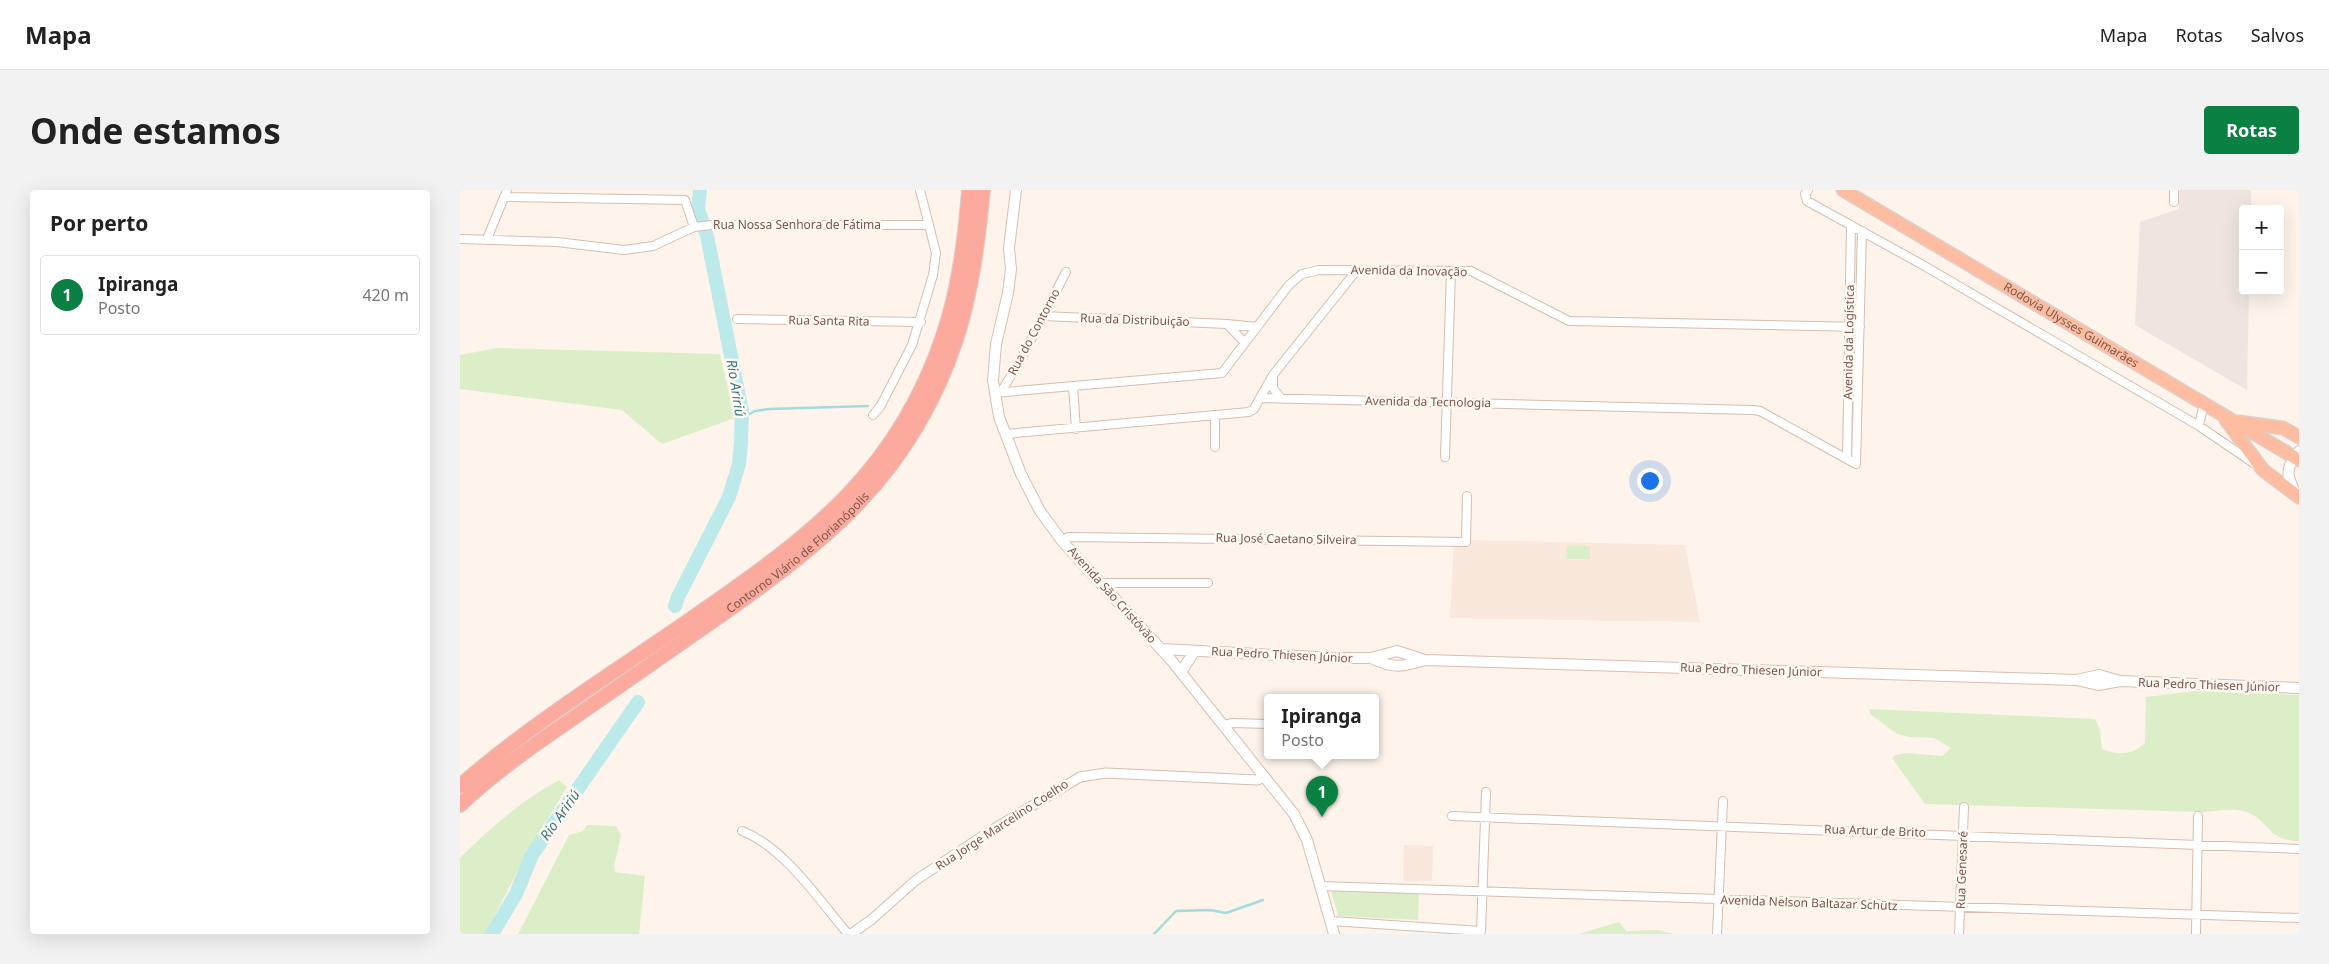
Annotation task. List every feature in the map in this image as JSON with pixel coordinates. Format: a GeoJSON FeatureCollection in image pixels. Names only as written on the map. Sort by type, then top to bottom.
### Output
{"type":"FeatureCollection","features":[{"type":"Feature","properties":{"kind":"highway","name":"Contorno Viário de Florianópolis"},"geometry":{"type":"LineString","coordinates":[[460,786],[522,737],[785,552],[827,517],[855,488],[879,458],[901,425],[920,391],[936,355],[958,278],[969,190]]}},
{"type":"Feature","properties":{"kind":"highway","name":"Contorno Viário de Florianópolis"},"geometry":{"type":"LineString","coordinates":[[460,805],[530,749],[793,564],[837,527],[878,482],[902,450],[923,415],[954,347],[972,280],[983,190]]}},
{"type":"Feature","properties":{"kind":"highway","name":"Rodovia Ulysses Guimarães"},"geometry":{"type":"LineString","coordinates":[[1843,190],[2235,422],[2297,456]]}},
{"type":"Feature","properties":{"kind":"highway"},"geometry":{"type":"LineString","coordinates":[[2222,414],[2263,470],[2299,498]]}},
{"type":"Feature","properties":{"kind":"highway"},"geometry":{"type":"LineString","coordinates":[[2235,422],[2283,428],[2299,437]]}},
{"type":"Feature","properties":{"kind":"main road","name":"Avenida São Cristóvão"},"geometry":{"type":"LineString","coordinates":[[1016,190],[1009,248],[1011,269],[1008,293],[994,361],[997,393],[1006,434],[1031,494],[1062,541],[1181,672],[1294,814],[1307,840],[1334,934]]}},
{"type":"Feature","properties":{"kind":"main road"},"geometry":{"type":"LineString","coordinates":[[2297,456],[2288,468],[2288,475],[2299,498]]}},
{"type":"Feature","properties":{"kind":"main road","name":"Rua Pedro Thiesen Júnior"},"geometry":{"type":"LineString","coordinates":[[1161,649],[1194,652],[1371,658],[1397,651],[1425,660]]}},
{"type":"Feature","properties":{"kind":"main road"},"geometry":{"type":"LineString","coordinates":[[1181,672],[1194,652]]}},
{"type":"Feature","properties":{"kind":"main road"},"geometry":{"type":"LineString","coordinates":[[1405,666],[1408,658],[1406,653]]}},
{"type":"Feature","properties":{"kind":"main road"},"geometry":{"type":"LineString","coordinates":[[1384,654],[1385,665]]}},
{"type":"Feature","properties":{"kind":"main road","name":"Rua Pedro Thiesen Júnior"},"geometry":{"type":"LineString","coordinates":[[1371,658],[1385,665],[1405,666],[1425,660],[2299,688]]}},
{"type":"Feature","properties":{"kind":"street"},"geometry":{"type":"LineString","coordinates":[[873,415],[880,407],[912,345],[921,322],[935,263],[936,253],[920,190]]}},
{"type":"Feature","properties":{"kind":"street"},"geometry":{"type":"LineString","coordinates":[[1808,190],[1805,194],[1807,201],[1930,269],[2199,426],[2263,470]]}},
{"type":"Feature","properties":{"kind":"street"},"geometry":{"type":"LineString","coordinates":[[2174,190],[2174,202]]}},
{"type":"Feature","properties":{"kind":"street"},"geometry":{"type":"LineString","coordinates":[[487,239],[506,193],[685,200],[697,227]]}},
{"type":"Feature","properties":{"kind":"street","name":"Rua Nossa Senhora de Fátima"},"geometry":{"type":"LineString","coordinates":[[460,239],[557,242],[624,250],[654,246],[697,227],[711,224],[929,225]]}},
{"type":"Feature","properties":{"kind":"street","name":"Avenida da Logística"},"geometry":{"type":"LineString","coordinates":[[1847,459],[1851,225]]}},
{"type":"Feature","properties":{"kind":"street","name":"Avenida da Logística"},"geometry":{"type":"LineString","coordinates":[[1856,464],[1862,231]]}},
{"type":"Feature","properties":{"kind":"street","name":"Avenida da Inovação"},"geometry":{"type":"LineString","coordinates":[[997,393],[1220,374],[1224,372],[1289,285],[1302,274],[1320,270],[1471,272],[1569,321],[1860,327]]}},
{"type":"Feature","properties":{"kind":"street"},"geometry":{"type":"LineString","coordinates":[[1006,434],[1076,429],[1252,411],[1264,398],[1273,378],[1357,270]]}},
{"type":"Feature","properties":{"kind":"street"},"geometry":{"type":"LineString","coordinates":[[1445,457],[1451,271]]}},
{"type":"Feature","properties":{"kind":"street","name":"Rua do Contorno"},"geometry":{"type":"LineString","coordinates":[[997,393],[1043,316],[1066,272]]}},
{"type":"Feature","properties":{"kind":"street","name":"Rua da Distribuição"},"geometry":{"type":"LineString","coordinates":[[1043,316],[1257,327]]}},
{"type":"Feature","properties":{"kind":"street","name":"Rua Santa Rita"},"geometry":{"type":"LineString","coordinates":[[738,320],[921,322]]}},
{"type":"Feature","properties":{"kind":"street"},"geometry":{"type":"LineString","coordinates":[[1227,324],[1245,343]]}},
{"type":"Feature","properties":{"kind":"street"},"geometry":{"type":"LineString","coordinates":[[1273,378],[1273,388],[1281,398]]}},
{"type":"Feature","properties":{"kind":"street"},"geometry":{"type":"LineString","coordinates":[[1073,386],[1076,429]]}},
{"type":"Feature","properties":{"kind":"street","name":"Avenida da Tecnologia"},"geometry":{"type":"LineString","coordinates":[[1264,398],[1753,410],[1760,411],[1856,464]]}},
{"type":"Feature","properties":{"kind":"street"},"geometry":{"type":"LineString","coordinates":[[2199,426],[2204,403]]}},
{"type":"Feature","properties":{"kind":"street"},"geometry":{"type":"LineString","coordinates":[[1215,415],[1215,447]]}},
{"type":"Feature","properties":{"kind":"street","name":"Rua José Caetano Silveira"},"geometry":{"type":"LineString","coordinates":[[1062,541],[1068,536],[1466,542],[1467,496]]}},
{"type":"Feature","properties":{"kind":"street"},"geometry":{"type":"LineString","coordinates":[[1102,583],[1208,583]]}},
{"type":"Feature","properties":{"kind":"street"},"geometry":{"type":"LineString","coordinates":[[1224,725],[1233,722],[1264,724]]}},
{"type":"Feature","properties":{"kind":"street","name":"Rua Jorge Marcelino Coelho"},"geometry":{"type":"LineString","coordinates":[[850,934],[872,920],[916,880],[992,830],[1080,777],[1106,773],[1257,780],[1265,777]]}},
{"type":"Feature","properties":{"kind":"street"},"geometry":{"type":"LineString","coordinates":[[1331,921],[1481,931],[1486,792]]}},
{"type":"Feature","properties":{"kind":"street"},"geometry":{"type":"LineString","coordinates":[[1717,934],[1723,801]]}},
{"type":"Feature","properties":{"kind":"street","name":"Rua Genesaré"},"geometry":{"type":"LineString","coordinates":[[1958,934],[1964,807]]}},
{"type":"Feature","properties":{"kind":"street","name":"Rua Artur de Brito"},"geometry":{"type":"LineString","coordinates":[[1452,816],[1963,834],[2196,846],[2299,849]]}},
{"type":"Feature","properties":{"kind":"street"},"geometry":{"type":"LineString","coordinates":[[2196,934],[2198,816]]}},
{"type":"Feature","properties":{"kind":"street"},"geometry":{"type":"LineString","coordinates":[[742,831],[764,841],[780,855],[850,934]]}},
{"type":"Feature","properties":{"kind":"street","name":"Avenida Nelson Baltazar Schütz"},"geometry":{"type":"LineString","coordinates":[[1320,886],[2299,918]]}},
{"type":"Feature","properties":{"kind":"shaded area"},"geometry":{"type":"Polygon","coordinates":[[[2179,190],[2251,190],[2251,205],[2239,205],[2239,295],[2249,295],[2247,390],[2135,325],[2140,222],[2179,209],[2179,190]]]}},
{"type":"Feature","properties":{"kind":"shaded area"},"geometry":{"type":"Polygon","coordinates":[[[1468,540],[1685,545],[1700,622],[1450,618],[1454,544],[1468,540]]]}},
{"type":"Feature","properties":{"kind":"shaded area"},"geometry":{"type":"Polygon","coordinates":[[[1404,845],[1433,846],[1432,881],[1403,881],[1404,845]]]}},
{"type":"Feature","properties":{"kind":"green space"},"geometry":{"type":"Polygon","coordinates":[[[497,348],[720,354],[735,418],[662,444],[622,410],[460,389],[460,355],[497,348]]]}},
{"type":"Feature","properties":{"kind":"green space"},"geometry":{"type":"Polygon","coordinates":[[[1567,546],[1590,546],[1590,559],[1566,559],[1567,546]]]}},
{"type":"Feature","properties":{"kind":"green space"},"geometry":{"type":"Polygon","coordinates":[[[2195,691],[2299,695],[2299,841],[2277,836],[2253,815],[2235,810],[2202,812],[1925,804],[1892,758],[1895,755],[1907,753],[1942,756],[1951,748],[1934,738],[1910,737],[1897,734],[1870,714],[1869,709],[2095,719],[2100,730],[2102,749],[2124,753],[2135,750],[2145,743],[2146,697],[2195,691]]]}},
{"type":"Feature","properties":{"kind":"green space"},"geometry":{"type":"Polygon","coordinates":[[[559,780],[567,787],[526,855],[485,934],[460,934],[460,858],[507,815],[532,796],[559,780]]]}},
{"type":"Feature","properties":{"kind":"green space"},"geometry":{"type":"Polygon","coordinates":[[[587,825],[616,826],[621,835],[614,866],[615,872],[645,876],[639,934],[518,934],[569,835],[583,831],[587,825]]]}},
{"type":"Feature","properties":{"kind":"green space"},"geometry":{"type":"Polygon","coordinates":[[[1331,890],[1419,894],[1418,920],[1338,916],[1331,890]]]}},
{"type":"Feature","properties":{"kind":"green space"},"geometry":{"type":"Polygon","coordinates":[[[1619,922],[1626,931],[1658,930],[1674,934],[1579,934],[1619,922]]]}},
{"type":"Feature","properties":{"kind":"waterway","name":"Rio Aririú"},"geometry":{"type":"LineString","coordinates":[[675,606],[729,497],[739,464],[741,442],[742,411],[707,236],[698,209],[700,190]]}},
{"type":"Feature","properties":{"kind":"waterway"},"geometry":{"type":"LineString","coordinates":[[742,418],[755,411],[769,409],[868,406]]}},
{"type":"Feature","properties":{"kind":"waterway","name":"Rio Aririú"},"geometry":{"type":"LineString","coordinates":[[492,934],[516,894],[532,855],[638,702]]}},
{"type":"Feature","properties":{"kind":"waterway"},"geometry":{"type":"LineString","coordinates":[[1154,934],[1176,911],[1210,910],[1226,913],[1263,900]]}},
{"type":"Feature","properties":{"kind":"place","name":"Ipiranga"},"geometry":{"type":"Point","coordinates":[1322,817]}}]}
